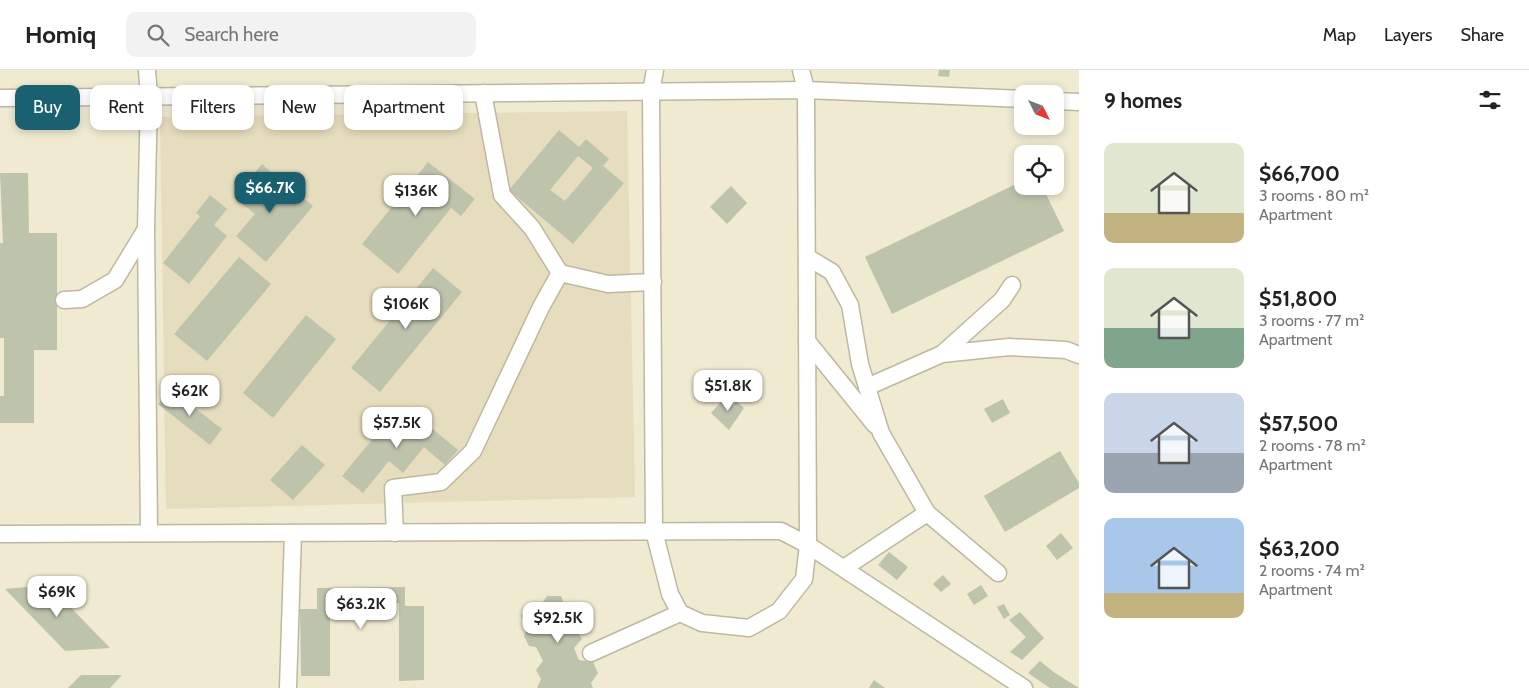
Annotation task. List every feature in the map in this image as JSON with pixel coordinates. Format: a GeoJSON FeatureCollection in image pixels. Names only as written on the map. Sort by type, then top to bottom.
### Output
{"type":"FeatureCollection","features":[{"type":"Feature","properties":{"kind":"street"},"geometry":{"type":"LineString","coordinates":[[147,70],[148,85]]}},
{"type":"Feature","properties":{"kind":"street"},"geometry":{"type":"LineString","coordinates":[[655,70],[651,92],[654,531],[670,594],[680,613],[702,623],[749,628],[779,611],[804,579],[808,545],[806,90],[802,70]]}},
{"type":"Feature","properties":{"kind":"street"},"geometry":{"type":"LineString","coordinates":[[162,96],[806,90],[1014,99]]}},
{"type":"Feature","properties":{"kind":"street"},"geometry":{"type":"LineString","coordinates":[[483,93],[502,195],[532,228],[560,273],[608,284],[653,282]]}},
{"type":"Feature","properties":{"kind":"street"},"geometry":{"type":"LineString","coordinates":[[0,98],[90,97]]}},
{"type":"Feature","properties":{"kind":"street"},"geometry":{"type":"LineString","coordinates":[[1064,101],[1079,102]]}},
{"type":"Feature","properties":{"kind":"street"},"geometry":{"type":"LineString","coordinates":[[148,130],[146,229],[149,533]]}},
{"type":"Feature","properties":{"kind":"street"},"geometry":{"type":"LineString","coordinates":[[64,300],[82,299],[114,280],[146,229]]}},
{"type":"Feature","properties":{"kind":"street"},"geometry":{"type":"LineString","coordinates":[[807,257],[832,272],[850,305],[860,364],[881,433]]}},
{"type":"Feature","properties":{"kind":"street"},"geometry":{"type":"LineString","coordinates":[[395,532],[393,488],[441,482],[473,451],[560,273]]}},
{"type":"Feature","properties":{"kind":"street"},"geometry":{"type":"LineString","coordinates":[[942,354],[1002,300],[1012,285]]}},
{"type":"Feature","properties":{"kind":"street"},"geometry":{"type":"LineString","coordinates":[[807,340],[881,433],[927,513],[998,573]]}},
{"type":"Feature","properties":{"kind":"street"},"geometry":{"type":"LineString","coordinates":[[867,387],[942,354],[1008,347],[1066,350],[1079,356]]}},
{"type":"Feature","properties":{"kind":"street"},"geometry":{"type":"LineString","coordinates":[[844,568],[927,513]]}},
{"type":"Feature","properties":{"kind":"street"},"geometry":{"type":"LineString","coordinates":[[0,534],[781,531],[808,545],[844,568],[1024,688]]}},
{"type":"Feature","properties":{"kind":"street"},"geometry":{"type":"LineString","coordinates":[[288,688],[293,533]]}},
{"type":"Feature","properties":{"kind":"street"},"geometry":{"type":"LineString","coordinates":[[591,653],[680,613]]}},
{"type":"Feature","properties":{"kind":"shaded area"},"geometry":{"type":"Polygon","coordinates":[[[627,111],[635,497],[166,509],[160,130],[162,130],[162,117],[172,117],[172,130],[254,130],[254,116],[264,116],[264,130],[334,130],[334,115],[344,115],[344,130],[463,130],[463,113],[627,111]]]}},
{"type":"Feature","properties":{"kind":"building"},"geometry":{"type":"Polygon","coordinates":[[[939,70],[950,70],[949,77],[938,76],[939,70]]]}},
{"type":"Feature","properties":{"kind":"building"},"geometry":{"type":"Polygon","coordinates":[[[559,130],[579,147],[586,139],[609,159],[603,166],[624,183],[573,244],[509,190],[559,130]],[[578,156],[550,190],[565,201],[593,168],[578,156]]]}},
{"type":"Feature","properties":{"kind":"building"},"geometry":{"type":"Polygon","coordinates":[[[428,162],[475,199],[461,216],[451,208],[398,274],[362,244],[428,162]]]}},
{"type":"Feature","properties":{"kind":"building"},"geometry":{"type":"Polygon","coordinates":[[[262,164],[273,174],[254,197],[262,204],[282,181],[313,206],[266,262],[236,236],[255,214],[234,197],[262,164]]]}},
{"type":"Feature","properties":{"kind":"building"},"geometry":{"type":"Polygon","coordinates":[[[0,173],[28,173],[29,233],[57,233],[57,350],[34,350],[34,423],[0,423],[0,396],[4,396],[4,338],[0,338],[0,243],[3,243],[0,173]]]}},
{"type":"Feature","properties":{"kind":"building"},"geometry":{"type":"Polygon","coordinates":[[[1014,185],[1014,195],[1046,195],[1064,231],[892,314],[865,257],[1014,185]]]}},
{"type":"Feature","properties":{"kind":"building"},"geometry":{"type":"Polygon","coordinates":[[[731,186],[747,203],[727,224],[710,207],[731,186]]]}},
{"type":"Feature","properties":{"kind":"building"},"geometry":{"type":"Polygon","coordinates":[[[210,195],[227,209],[214,225],[227,236],[189,284],[163,263],[200,216],[196,213],[210,195]]]}},
{"type":"Feature","properties":{"kind":"building"},"geometry":{"type":"Polygon","coordinates":[[[239,257],[271,284],[207,361],[174,334],[239,257]]]}},
{"type":"Feature","properties":{"kind":"building"},"geometry":{"type":"Polygon","coordinates":[[[433,268],[462,292],[380,392],[351,368],[433,268]]]}},
{"type":"Feature","properties":{"kind":"building"},"geometry":{"type":"Polygon","coordinates":[[[306,315],[336,339],[273,418],[243,393],[306,315]]]}},
{"type":"Feature","properties":{"kind":"building"},"geometry":{"type":"Polygon","coordinates":[[[170,389],[222,429],[210,445],[158,404],[170,389]]]}},
{"type":"Feature","properties":{"kind":"building"},"geometry":{"type":"Polygon","coordinates":[[[728,394],[744,408],[729,430],[711,413],[728,394]]]}},
{"type":"Feature","properties":{"kind":"building"},"geometry":{"type":"Polygon","coordinates":[[[1003,399],[1010,413],[992,423],[984,409],[1003,399]]]}},
{"type":"Feature","properties":{"kind":"building"},"geometry":{"type":"Polygon","coordinates":[[[406,407],[458,450],[445,465],[424,447],[403,473],[389,461],[363,493],[342,476],[389,419],[403,430],[394,422],[406,407]]]}},
{"type":"Feature","properties":{"kind":"building"},"geometry":{"type":"Polygon","coordinates":[[[302,445],[325,465],[293,500],[270,480],[302,445]]]}},
{"type":"Feature","properties":{"kind":"building"},"geometry":{"type":"Polygon","coordinates":[[[1060,451],[1079,483],[1079,488],[1005,532],[984,496],[1060,451]]]}},
{"type":"Feature","properties":{"kind":"building"},"geometry":{"type":"Polygon","coordinates":[[[1061,533],[1073,548],[1057,560],[1046,546],[1061,533]]]}},
{"type":"Feature","properties":{"kind":"building"},"geometry":{"type":"Polygon","coordinates":[[[889,552],[908,567],[897,580],[878,565],[889,552]]]}},
{"type":"Feature","properties":{"kind":"building"},"geometry":{"type":"Polygon","coordinates":[[[943,575],[951,584],[941,592],[933,584],[943,575]]]}},
{"type":"Feature","properties":{"kind":"building"},"geometry":{"type":"Polygon","coordinates":[[[49,585],[110,648],[65,651],[5,589],[49,585]]]}},
{"type":"Feature","properties":{"kind":"building"},"geometry":{"type":"Polygon","coordinates":[[[981,585],[988,596],[974,605],[967,594],[981,585]]]}},
{"type":"Feature","properties":{"kind":"building"},"geometry":{"type":"Polygon","coordinates":[[[405,587],[405,606],[424,606],[424,680],[399,681],[399,603],[330,604],[330,676],[301,676],[300,609],[317,609],[317,588],[405,587]]]}},
{"type":"Feature","properties":{"kind":"building"},"geometry":{"type":"Polygon","coordinates":[[[547,596],[561,596],[565,606],[580,608],[584,620],[576,630],[582,639],[574,648],[579,660],[593,662],[598,673],[591,683],[593,688],[537,688],[541,679],[536,670],[543,661],[536,647],[529,646],[524,636],[527,626],[521,616],[528,605],[540,606],[547,596]]]}},
{"type":"Feature","properties":{"kind":"building"},"geometry":{"type":"Polygon","coordinates":[[[1004,604],[1010,615],[1004,619],[997,607],[1004,604]]]}},
{"type":"Feature","properties":{"kind":"building"},"geometry":{"type":"Polygon","coordinates":[[[1020,612],[1044,638],[1022,660],[1010,652],[1026,637],[1009,620],[1020,612]]]}},
{"type":"Feature","properties":{"kind":"building"},"geometry":{"type":"Polygon","coordinates":[[[1040,661],[1079,688],[1050,688],[1028,673],[1040,661]]]}},
{"type":"Feature","properties":{"kind":"building"},"geometry":{"type":"Polygon","coordinates":[[[81,675],[122,675],[110,688],[68,688],[81,675]]]}},
{"type":"Feature","properties":{"kind":"building"},"geometry":{"type":"Polygon","coordinates":[[[874,680],[885,688],[869,688],[874,680]]]}}]}
